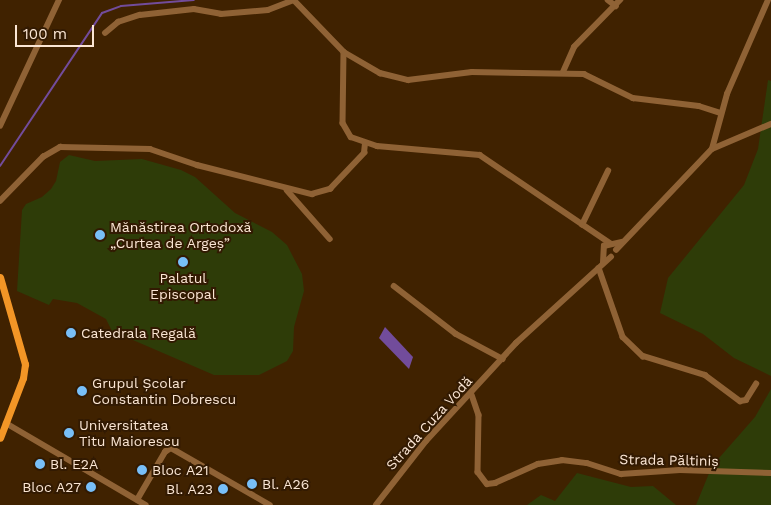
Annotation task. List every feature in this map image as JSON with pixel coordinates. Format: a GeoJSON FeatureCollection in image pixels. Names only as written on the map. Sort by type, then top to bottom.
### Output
{"type":"FeatureCollection","features":[{"type":"Feature","properties":{"kind":"main road"},"geometry":{"type":"LineString","coordinates":[[0,277],[25,364],[0,438]]}},
{"type":"Feature","properties":{"kind":"street"},"geometry":{"type":"LineString","coordinates":[[0,126],[59,0]]}},
{"type":"Feature","properties":{"kind":"street"},"geometry":{"type":"LineString","coordinates":[[105,34],[118,22],[140,15],[194,9],[221,14],[268,10],[294,0],[344,52],[380,73],[408,80],[472,72],[563,72],[590,76],[634,98],[699,106],[720,113]]}},
{"type":"Feature","properties":{"kind":"street"},"geometry":{"type":"LineString","coordinates":[[563,72],[574,47],[618,3],[608,0]]}},
{"type":"Feature","properties":{"kind":"street"},"geometry":{"type":"LineString","coordinates":[[712,149],[720,113],[767,0]]}},
{"type":"Feature","properties":{"kind":"street"},"geometry":{"type":"LineString","coordinates":[[344,52],[343,123],[351,137],[365,144],[480,155],[613,246]]}},
{"type":"Feature","properties":{"kind":"street"},"geometry":{"type":"LineString","coordinates":[[603,251],[622,242],[712,149],[771,124]]}},
{"type":"Feature","properties":{"kind":"street"},"geometry":{"type":"LineString","coordinates":[[0,201],[43,157],[60,146],[150,149],[286,189],[312,194],[326,192],[364,153],[365,144]]}},
{"type":"Feature","properties":{"kind":"street"},"geometry":{"type":"LineString","coordinates":[[582,225],[608,170]]}},
{"type":"Feature","properties":{"kind":"street"},"geometry":{"type":"LineString","coordinates":[[286,189],[330,239]]}},
{"type":"Feature","properties":{"kind":"street"},"geometry":{"type":"LineString","coordinates":[[598,237],[603,251],[601,266],[622,337],[643,356],[705,375],[740,401],[746,400],[756,384]]}},
{"type":"Feature","properties":{"kind":"street","name":"Strada Cuza Vodă"},"geometry":{"type":"LineString","coordinates":[[376,505],[426,441],[549,311],[611,257],[613,246]]}},
{"type":"Feature","properties":{"kind":"street"},"geometry":{"type":"LineString","coordinates":[[603,251],[611,257]]}},
{"type":"Feature","properties":{"kind":"street"},"geometry":{"type":"LineString","coordinates":[[394,286],[456,334],[503,359]]}},
{"type":"Feature","properties":{"kind":"street","name":"Strada Păltiniș"},"geometry":{"type":"LineString","coordinates":[[472,394],[479,415],[478,472],[487,484],[494,484],[538,464],[562,460],[587,463],[621,474],[674,470],[771,473]]}},
{"type":"Feature","properties":{"kind":"street"},"geometry":{"type":"LineString","coordinates":[[6,423],[146,505]]}},
{"type":"Feature","properties":{"kind":"street"},"geometry":{"type":"LineString","coordinates":[[137,500],[165,452],[171,448],[270,505]]}},
{"type":"Feature","properties":{"kind":"green space"},"geometry":{"type":"Polygon","coordinates":[[[768,80],[771,81],[771,376],[734,358],[703,334],[660,313],[668,278],[744,185],[758,149],[768,80]]]}},
{"type":"Feature","properties":{"kind":"green space"},"geometry":{"type":"Polygon","coordinates":[[[69,155],[95,161],[142,159],[181,170],[195,177],[235,213],[272,232],[287,245],[302,274],[304,291],[294,327],[293,351],[287,361],[259,375],[214,375],[112,331],[106,319],[77,303],[53,299],[49,305],[17,291],[22,210],[26,204],[42,197],[51,189],[56,181],[60,162],[69,155]]]}},
{"type":"Feature","properties":{"kind":"green space"},"geometry":{"type":"Polygon","coordinates":[[[771,389],[771,505],[696,505],[712,466],[755,417],[771,389]]]}},
{"type":"Feature","properties":{"kind":"green space"},"geometry":{"type":"Polygon","coordinates":[[[577,473],[631,487],[653,486],[676,505],[527,505],[541,495],[555,501],[577,473]]]}},
{"type":"Feature","properties":{"kind":"shaded area"},"geometry":{"type":"Polygon","coordinates":[[[385,327],[413,357],[409,369],[379,338],[385,327]]]}},
{"type":"Feature","properties":{"kind":"waterway"},"geometry":{"type":"LineString","coordinates":[[0,166],[102,13],[121,6],[194,0]]}},
{"type":"Feature","properties":{"kind":"place","name":"Mănăstirea Ortodoxă „Curtea de Argeș”"},"geometry":{"type":"Point","coordinates":[100,235]}},
{"type":"Feature","properties":{"kind":"place","name":"Palatul Episcopal"},"geometry":{"type":"Point","coordinates":[183,262]}},
{"type":"Feature","properties":{"kind":"place","name":"Catedrala Regală"},"geometry":{"type":"Point","coordinates":[71,333]}},
{"type":"Feature","properties":{"kind":"place","name":"Grupul Școlar Constantin Dobrescu"},"geometry":{"type":"Point","coordinates":[82,391]}},
{"type":"Feature","properties":{"kind":"place","name":"Universitatea Titu Maiorescu"},"geometry":{"type":"Point","coordinates":[69,433]}},
{"type":"Feature","properties":{"kind":"place","name":"Bl. E2A"},"geometry":{"type":"Point","coordinates":[40,464]}},
{"type":"Feature","properties":{"kind":"place","name":"Bloc A21"},"geometry":{"type":"Point","coordinates":[142,470]}},
{"type":"Feature","properties":{"kind":"place","name":"Bl. A26"},"geometry":{"type":"Point","coordinates":[252,484]}},
{"type":"Feature","properties":{"kind":"place","name":"Bloc A27"},"geometry":{"type":"Point","coordinates":[91,487]}},
{"type":"Feature","properties":{"kind":"place","name":"Bl. A23"},"geometry":{"type":"Point","coordinates":[223,489]}}]}
